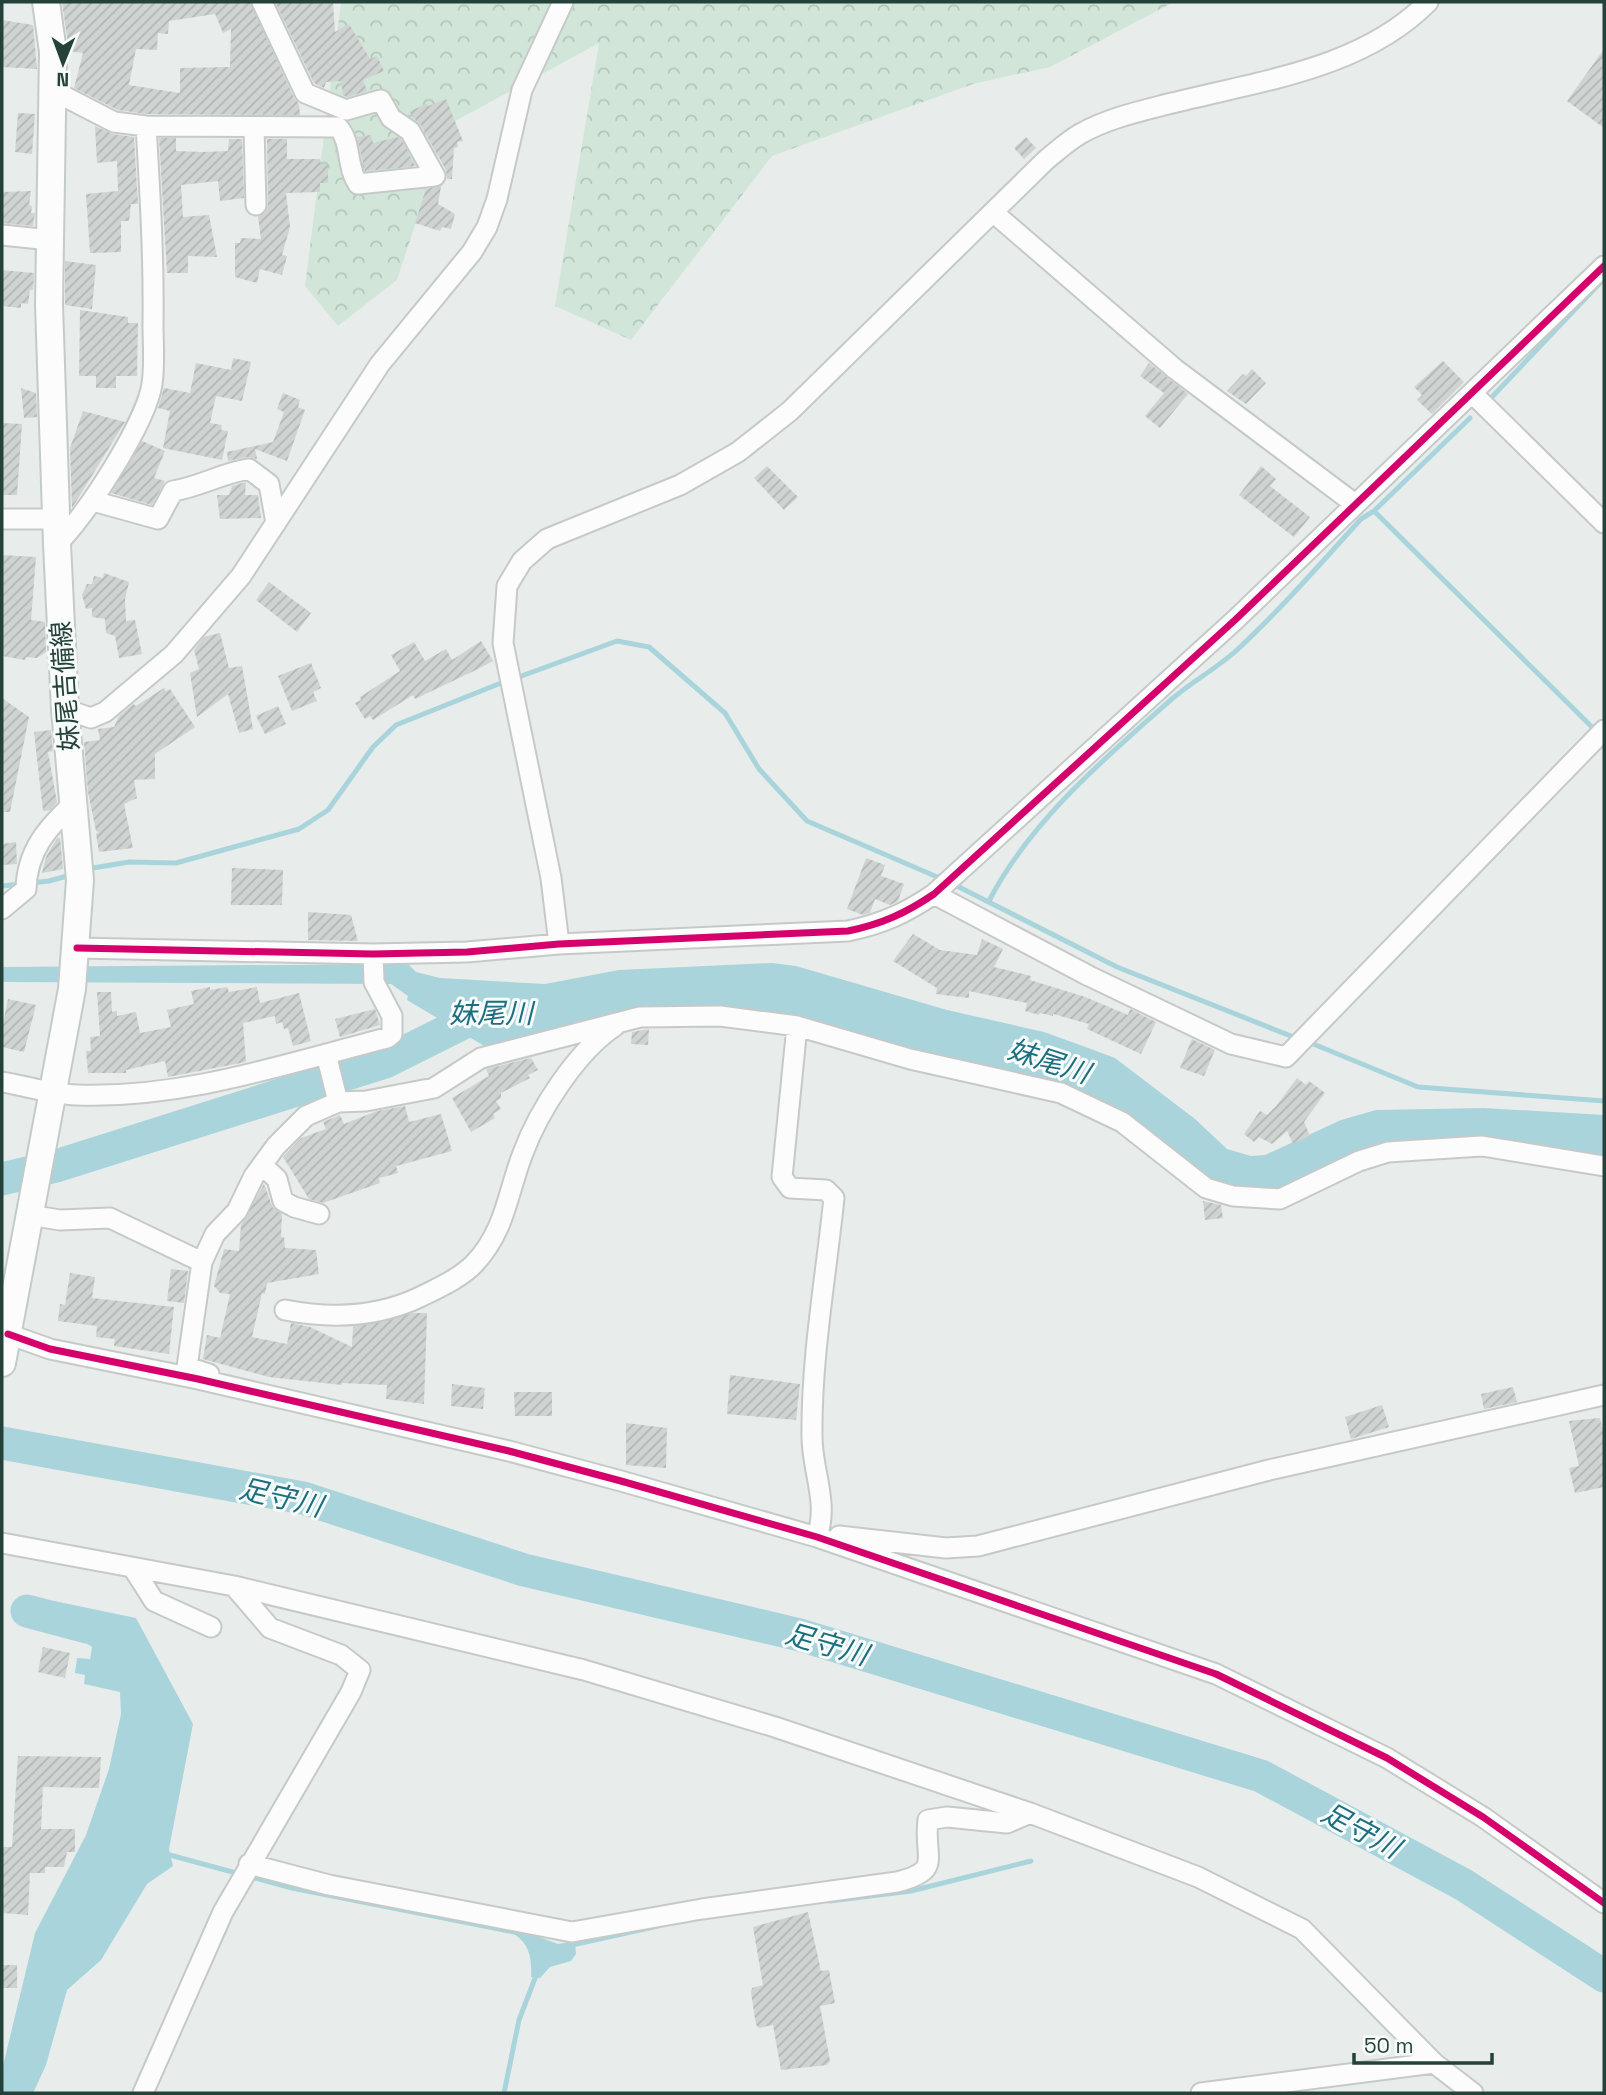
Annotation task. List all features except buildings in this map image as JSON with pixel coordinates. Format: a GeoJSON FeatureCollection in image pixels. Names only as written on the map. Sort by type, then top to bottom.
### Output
{"type":"FeatureCollection","features":[{"type":"Feature","properties":{"kind":"main road","name":"妹尾吉備線"},"geometry":{"type":"LineString","coordinates":[[5,1348],[72,989],[77,954],[80,872],[65,709],[49,305],[53,52],[46,2]]}},
{"type":"Feature","properties":{"kind":"street"},"geometry":{"type":"LineString","coordinates":[[52,90],[114,122],[146,127],[338,127],[344,134],[353,177],[358,184],[435,176],[410,131],[391,118],[382,100],[346,110],[305,93],[262,2]]}},
{"type":"Feature","properties":{"kind":"street"},"geometry":{"type":"LineString","coordinates":[[65,709],[92,718],[105,712],[174,654],[241,576],[380,364],[458,271],[487,227],[497,199],[522,90],[563,2]]}},
{"type":"Feature","properties":{"kind":"street"},"geometry":{"type":"LineString","coordinates":[[559,944],[551,878],[503,643],[507,586],[522,561],[547,538],[680,485],[738,452],[790,411],[995,213],[1046,160],[1080,134],[1124,115],[1303,71],[1353,53],[1406,24],[1427,2]]}},
{"type":"Feature","properties":{"kind":"street"},"geometry":{"type":"LineString","coordinates":[[2,519],[58,532],[76,526],[143,413],[152,385],[154,267],[146,127]]}},
{"type":"Feature","properties":{"kind":"street"},"geometry":{"type":"LineString","coordinates":[[254,129],[256,205]]}},
{"type":"Feature","properties":{"kind":"street"},"geometry":{"type":"LineString","coordinates":[[995,213],[1175,369],[1355,504]]}},
{"type":"Feature","properties":{"kind":"street"},"geometry":{"type":"LineString","coordinates":[[2,235],[50,240]]}},
{"type":"Feature","properties":{"kind":"street"},"geometry":{"type":"LineString","coordinates":[[77,954],[373,967],[467,952],[559,944],[848,931],[881,925],[905,914],[943,885],[1236,620],[1604,266]]}},
{"type":"Feature","properties":{"kind":"street"},"geometry":{"type":"LineString","coordinates":[[1473,394],[1604,523]]}},
{"type":"Feature","properties":{"kind":"street"},"geometry":{"type":"LineString","coordinates":[[93,501],[158,519],[173,491],[249,469],[270,484],[276,523]]}},
{"type":"Feature","properties":{"kind":"street"},"geometry":{"type":"LineString","coordinates":[[943,885],[1089,976],[1231,1044],[1286,1057],[1600,734]]}},
{"type":"Feature","properties":{"kind":"street"},"geometry":{"type":"LineString","coordinates":[[2,909],[26,883],[27,868],[41,836],[74,803]]}},
{"type":"Feature","properties":{"kind":"street"},"geometry":{"type":"LineString","coordinates":[[2,1082],[72,1095],[139,1095],[208,1085],[327,1058],[392,1034],[392,1016],[373,967]]}},
{"type":"Feature","properties":{"kind":"street"},"geometry":{"type":"LineString","coordinates":[[248,1391],[232,1380],[187,1367],[202,1262],[208,1246],[237,1211],[262,1165],[306,1116],[337,1099],[366,1101],[434,1088],[481,1058],[640,1017],[720,1016],[797,1027],[910,1059],[1061,1093],[1122,1122],[1206,1188],[1233,1196],[1280,1199],[1359,1161],[1388,1152],[1482,1146],[1604,1166]]}},
{"type":"Feature","properties":{"kind":"street"},"geometry":{"type":"LineString","coordinates":[[285,1310],[339,1317],[372,1313],[404,1304],[450,1282],[474,1264],[508,1210],[523,1152],[544,1107],[600,1036],[622,1021]]}},
{"type":"Feature","properties":{"kind":"street"},"geometry":{"type":"LineString","coordinates":[[797,1027],[782,1177],[790,1188],[826,1190],[834,1198],[812,1439],[821,1501],[822,1522],[817,1536]]}},
{"type":"Feature","properties":{"kind":"street"},"geometry":{"type":"LineString","coordinates":[[327,1058],[337,1099]]}},
{"type":"Feature","properties":{"kind":"street"},"geometry":{"type":"LineString","coordinates":[[262,1165],[277,1179],[283,1201],[294,1208],[318,1214]]}},
{"type":"Feature","properties":{"kind":"street"},"geometry":{"type":"LineString","coordinates":[[31,1206],[60,1220],[110,1218],[202,1262]]}},
{"type":"Feature","properties":{"kind":"street"},"geometry":{"type":"LineString","coordinates":[[5,1348],[50,1349],[509,1451],[817,1536],[1202,1670],[1270,1699],[1387,1758],[1483,1817],[1604,1903]]}},
{"type":"Feature","properties":{"kind":"street"},"geometry":{"type":"LineString","coordinates":[[817,1536],[850,1536],[946,1548],[978,1546],[1269,1470],[1604,1395]]}},
{"type":"Feature","properties":{"kind":"street"},"geometry":{"type":"LineString","coordinates":[[2,1544],[234,1586],[584,1670],[788,1731],[1030,1813],[1198,1877],[1302,1928],[1434,2063],[1473,2093]]}},
{"type":"Feature","properties":{"kind":"street"},"geometry":{"type":"LineString","coordinates":[[133,1568],[154,1601],[211,1627]]}},
{"type":"Feature","properties":{"kind":"street"},"geometry":{"type":"LineString","coordinates":[[144,2093],[218,1924],[245,1872],[351,1692],[360,1670],[341,1655],[270,1629],[234,1586]]}},
{"type":"Feature","properties":{"kind":"street"},"geometry":{"type":"LineString","coordinates":[[245,1872],[329,1885],[572,1932],[702,1909],[897,1882],[920,1876],[928,1866],[928,1821],[947,1817],[1007,1823],[1030,1813]]}},
{"type":"Feature","properties":{"kind":"street"},"geometry":{"type":"LineString","coordinates":[[1201,2093],[1434,2063]]}},
{"type":"Feature","properties":{"kind":"green space"},"geometry":{"type":"Polygon","coordinates":[[[341,2],[1174,2],[1050,67],[973,84],[772,156],[631,340],[555,306],[599,43],[448,125],[397,280],[338,326],[305,286],[341,2]]]}},
{"type":"Feature","properties":{"kind":"water","name":"妹尾川"},"geometry":{"type":"Polygon","coordinates":[[[772,963],[796,966],[947,1010],[1044,1032],[1115,1058],[1195,1119],[1227,1149],[1251,1156],[1265,1155],[1341,1120],[1376,1110],[1484,1108],[1604,1115],[1604,1162],[1454,1142],[1275,1195],[1206,1182],[1130,1121],[734,1012],[486,1047],[407,1000],[408,996],[391,984],[2,982],[2,967],[408,964],[416,972],[440,978],[545,984],[619,970],[772,963]]]}},
{"type":"Feature","properties":{"kind":"water"},"geometry":{"type":"Polygon","coordinates":[[[54,1601],[136,1618],[193,1724],[169,1849],[173,1866],[147,1884],[101,1960],[67,1990],[46,2065],[33,2093],[2,2093],[2,2070],[35,1933],[86,1835],[109,1769],[121,1714],[120,1692],[84,1684],[85,1675],[75,1673],[77,1658],[90,1659],[92,1647],[70,1633],[47,1628],[42,1623],[43,1609],[54,1601]]]}},
{"type":"Feature","properties":{"kind":"water"},"geometry":{"type":"Polygon","coordinates":[[[515,1928],[558,1944],[575,1941],[576,1954],[571,1961],[550,1967],[540,1978],[531,1977],[529,1953],[524,1943],[514,1934],[515,1928]]]}},
{"type":"Feature","properties":{"kind":"waterway"},"geometry":{"type":"LineString","coordinates":[[1492,397],[1600,283]]}},
{"type":"Feature","properties":{"kind":"waterway"},"geometry":{"type":"LineString","coordinates":[[989,901],[1026,844],[1071,792],[1173,698],[1237,650],[1361,519],[1374,511],[1470,418]]}},
{"type":"Feature","properties":{"kind":"waterway"},"geometry":{"type":"LineString","coordinates":[[1374,511],[1597,732]]}},
{"type":"Feature","properties":{"kind":"waterway"},"geometry":{"type":"LineString","coordinates":[[516,678],[617,641],[649,647],[725,713],[759,769],[807,821],[942,879]]}},
{"type":"Feature","properties":{"kind":"waterway"},"geometry":{"type":"LineString","coordinates":[[87,869],[129,862],[176,863],[299,829],[328,810],[373,747],[396,725],[506,681]]}},
{"type":"Feature","properties":{"kind":"waterway"},"geometry":{"type":"LineString","coordinates":[[2,886],[49,881],[71,875]]}},
{"type":"Feature","properties":{"kind":"waterway"},"geometry":{"type":"LineString","coordinates":[[951,883],[1117,967],[1296,1038]]}},
{"type":"Feature","properties":{"kind":"waterway"},"geometry":{"type":"LineString","coordinates":[[2,1179],[56,1166],[385,1062],[493,1008]]}},
{"type":"Feature","properties":{"kind":"waterway"},"geometry":{"type":"LineString","coordinates":[[1306,1041],[1418,1087],[1604,1101]]}},
{"type":"Feature","properties":{"kind":"waterway","name":"足守川"},"geometry":{"type":"LineString","coordinates":[[2,1443],[303,1498],[524,1570],[800,1635],[1261,1776],[1464,1885],[1604,1976]]}},
{"type":"Feature","properties":{"kind":"waterway"},"geometry":{"type":"LineString","coordinates":[[27,1611],[87,1627]]}},
{"type":"Feature","properties":{"kind":"waterway"},"geometry":{"type":"LineString","coordinates":[[166,1854],[292,1888],[519,1933]]}},
{"type":"Feature","properties":{"kind":"waterway"},"geometry":{"type":"LineString","coordinates":[[830,1901],[911,1891],[1031,1861]]}},
{"type":"Feature","properties":{"kind":"waterway"},"geometry":{"type":"LineString","coordinates":[[572,1945],[658,1926]]}},
{"type":"Feature","properties":{"kind":"waterway"},"geometry":{"type":"LineString","coordinates":[[504,2093],[519,2020],[537,1973]]}},
{"type":"Feature","properties":{"kind":"cycle path"},"geometry":{"type":"LineString","coordinates":[[77,948],[373,954],[467,952],[559,944],[848,931],[893,917],[934,894],[1235,620],[1604,266]]}},
{"type":"Feature","properties":{"kind":"cycle path"},"geometry":{"type":"LineString","coordinates":[[8,1334],[50,1349],[198,1379],[509,1451],[621,1481],[817,1537],[1216,1674],[1387,1758],[1483,1817],[1604,1903]]}}]}
